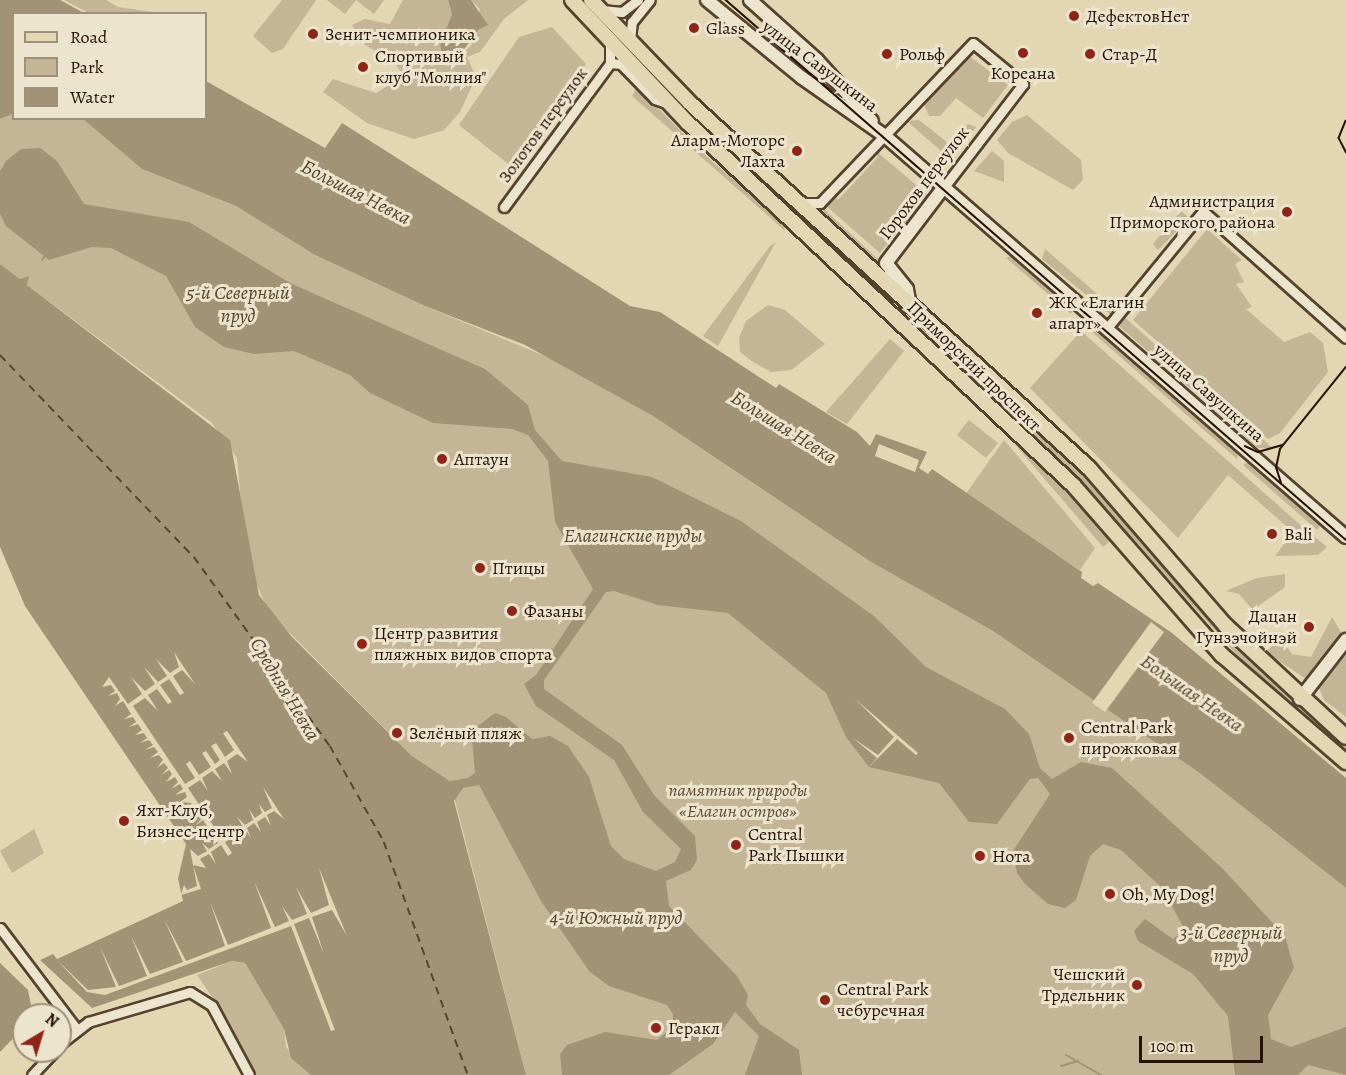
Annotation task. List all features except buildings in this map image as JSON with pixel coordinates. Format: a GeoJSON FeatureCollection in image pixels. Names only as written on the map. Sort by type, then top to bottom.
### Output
{"type":"FeatureCollection","features":[{"type":"Feature","properties":{"kind":"main road","name":"Приморский проспект"},"geometry":{"type":"LineString","coordinates":[[572,0],[670,104],[1073,485],[1222,655],[1346,762]]}},
{"type":"Feature","properties":{"kind":"main road","name":"Приморский проспект"},"geometry":{"type":"LineString","coordinates":[[591,0],[797,203],[1089,468],[1226,626],[1300,699],[1346,737]]}},
{"type":"Feature","properties":{"kind":"main road","name":"улица Савушкина"},"geometry":{"type":"LineString","coordinates":[[707,0],[801,77],[885,136],[1346,537]]}},
{"type":"Feature","properties":{"kind":"main road","name":"улица Савушкина"},"geometry":{"type":"LineString","coordinates":[[750,0],[817,60],[885,136]]}},
{"type":"Feature","properties":{"kind":"main road","name":"Горохов переулок"},"geometry":{"type":"LineString","coordinates":[[910,305],[907,289],[886,263],[944,187]]}},
{"type":"Feature","properties":{"kind":"main road"},"geometry":{"type":"LineString","coordinates":[[1300,699],[1346,640]]}},
{"type":"Feature","properties":{"kind":"street"},"geometry":{"type":"LineString","coordinates":[[602,10],[622,12],[638,0]]}},
{"type":"Feature","properties":{"kind":"street"},"geometry":{"type":"LineString","coordinates":[[630,40],[633,22],[650,0]]}},
{"type":"Feature","properties":{"kind":"street","name":"Золотов переулок"},"geometry":{"type":"LineString","coordinates":[[504,207],[610,63],[610,38]]}},
{"type":"Feature","properties":{"kind":"street","name":"Горохов переулок"},"geometry":{"type":"LineString","coordinates":[[885,136],[973,43],[1023,84],[944,187]]}},
{"type":"Feature","properties":{"kind":"street","name":"Золотов переулок"},"geometry":{"type":"LineString","coordinates":[[610,63],[621,64],[655,99],[670,104]]}},
{"type":"Feature","properties":{"kind":"street"},"geometry":{"type":"LineString","coordinates":[[797,203],[820,203],[885,136]]}},
{"type":"Feature","properties":{"kind":"street"},"geometry":{"type":"LineString","coordinates":[[820,203],[825,228]]}},
{"type":"Feature","properties":{"kind":"street"},"geometry":{"type":"LineString","coordinates":[[1107,328],[1203,211],[1346,338]]}},
{"type":"Feature","properties":{"kind":"street"},"geometry":{"type":"LineString","coordinates":[[0,928],[76,1028]]}},
{"type":"Feature","properties":{"kind":"street"},"geometry":{"type":"LineString","coordinates":[[72,1032],[76,1028],[190,992],[212,1006],[249,1075]]}},
{"type":"Feature","properties":{"kind":"street"},"geometry":{"type":"LineString","coordinates":[[32,1075],[43,1063]]}},
{"type":"Feature","properties":{"kind":"green space"},"geometry":{"type":"Polygon","coordinates":[[[64,0],[106,0],[118,7],[152,12],[87,12],[64,0]]]}},
{"type":"Feature","properties":{"kind":"green space"},"geometry":{"type":"Polygon","coordinates":[[[282,0],[316,0],[283,49],[272,53],[253,36],[282,0]]]}},
{"type":"Feature","properties":{"kind":"green space"},"geometry":{"type":"Polygon","coordinates":[[[327,0],[356,0],[345,14],[327,0]]]}},
{"type":"Feature","properties":{"kind":"green space"},"geometry":{"type":"Polygon","coordinates":[[[356,0],[384,0],[374,14],[356,0]]]}},
{"type":"Feature","properties":{"kind":"green space"},"geometry":{"type":"Polygon","coordinates":[[[403,0],[448,0],[452,14],[440,45],[444,64],[454,63],[472,44],[480,9],[471,0],[528,0],[504,19],[480,52],[467,57],[476,77],[460,112],[444,130],[414,139],[367,123],[323,92],[333,79],[376,93],[397,80],[402,73],[393,61],[365,45],[352,25],[365,19],[390,24],[403,0]]]}},
{"type":"Feature","properties":{"kind":"green space"},"geometry":{"type":"Polygon","coordinates":[[[552,27],[586,64],[513,168],[459,125],[519,37],[552,27]]]}},
{"type":"Feature","properties":{"kind":"green space"},"geometry":{"type":"Polygon","coordinates":[[[969,56],[1008,85],[983,118],[956,98],[940,116],[929,116],[923,102],[969,56]]]}},
{"type":"Feature","properties":{"kind":"green space"},"geometry":{"type":"Polygon","coordinates":[[[637,86],[699,150],[788,225],[784,230],[632,96],[637,86]]]}},
{"type":"Feature","properties":{"kind":"green space","name":"памятник природы «Елагин остров»"},"geometry":{"type":"Polygon","coordinates":[[[12,114],[12,120],[84,120],[142,169],[236,206],[315,255],[425,306],[552,359],[653,416],[871,562],[993,631],[1201,774],[1346,888],[1346,1075],[526,1075],[450,781],[412,756],[269,612],[253,576],[244,536],[237,458],[212,423],[27,285],[28,277],[20,279],[0,264],[0,119],[12,114]]]}},
{"type":"Feature","properties":{"kind":"green space"},"geometry":{"type":"Polygon","coordinates":[[[1027,115],[1081,160],[1083,180],[1073,190],[1008,153],[997,140],[1012,122],[1027,115]]]}},
{"type":"Feature","properties":{"kind":"green space"},"geometry":{"type":"Polygon","coordinates":[[[919,120],[947,142],[968,124],[976,127],[950,159],[907,121],[919,120]]]}},
{"type":"Feature","properties":{"kind":"green space"},"geometry":{"type":"Polygon","coordinates":[[[876,151],[928,195],[880,253],[825,205],[833,196],[838,200],[878,157],[876,151]]]}},
{"type":"Feature","properties":{"kind":"green space"},"geometry":{"type":"Polygon","coordinates":[[[992,151],[1004,161],[1004,182],[974,171],[992,151]]]}},
{"type":"Feature","properties":{"kind":"green space"},"geometry":{"type":"Polygon","coordinates":[[[823,208],[880,261],[871,260],[825,218],[823,208]]]}},
{"type":"Feature","properties":{"kind":"green space"},"geometry":{"type":"Polygon","coordinates":[[[1181,211],[1189,218],[1158,250],[1153,244],[1181,211]]]}},
{"type":"Feature","properties":{"kind":"green space"},"geometry":{"type":"Polygon","coordinates":[[[1207,229],[1242,260],[1235,264],[1244,282],[1236,284],[1252,307],[1246,309],[1284,342],[1310,332],[1323,343],[1328,372],[1280,433],[1268,439],[1133,320],[1207,229]]]}},
{"type":"Feature","properties":{"kind":"green space"},"geometry":{"type":"Polygon","coordinates":[[[776,242],[718,346],[703,336],[770,246],[776,242]]]}},
{"type":"Feature","properties":{"kind":"green space"},"geometry":{"type":"Polygon","coordinates":[[[1045,249],[1116,310],[1111,315],[1042,259],[1045,249]]]}},
{"type":"Feature","properties":{"kind":"green space"},"geometry":{"type":"Polygon","coordinates":[[[1011,256],[1073,309],[1071,314],[1006,258],[1011,256]]]}},
{"type":"Feature","properties":{"kind":"green space"},"geometry":{"type":"Polygon","coordinates":[[[768,305],[785,310],[825,344],[791,370],[771,372],[753,362],[740,352],[739,338],[746,321],[768,305]]]}},
{"type":"Feature","properties":{"kind":"green space"},"geometry":{"type":"Polygon","coordinates":[[[1123,316],[1272,448],[1258,448],[1118,325],[1123,316]]]}},
{"type":"Feature","properties":{"kind":"green space"},"geometry":{"type":"Polygon","coordinates":[[[1082,317],[1238,453],[1237,459],[1077,319],[1082,317]]]}},
{"type":"Feature","properties":{"kind":"green space"},"geometry":{"type":"Polygon","coordinates":[[[1081,331],[1327,547],[1318,555],[1275,556],[1293,532],[1228,475],[1178,538],[1030,388],[1081,331]]]}},
{"type":"Feature","properties":{"kind":"green space"},"geometry":{"type":"Polygon","coordinates":[[[890,339],[904,351],[847,424],[826,412],[890,339]]]}},
{"type":"Feature","properties":{"kind":"green space"},"geometry":{"type":"Polygon","coordinates":[[[944,348],[1082,475],[1232,646],[1346,747],[1346,753],[1254,674],[1079,478],[941,351],[944,348]]]}},
{"type":"Feature","properties":{"kind":"green space"},"geometry":{"type":"Polygon","coordinates":[[[969,420],[998,443],[986,458],[957,435],[969,420]]]}},
{"type":"Feature","properties":{"kind":"green space"},"geometry":{"type":"Polygon","coordinates":[[[1004,440],[1095,548],[1080,570],[965,495],[1004,440]]]}},
{"type":"Feature","properties":{"kind":"green space"},"geometry":{"type":"Polygon","coordinates":[[[1012,441],[1067,493],[1110,541],[1103,547],[1012,441]]]}},
{"type":"Feature","properties":{"kind":"green space"},"geometry":{"type":"Polygon","coordinates":[[[1248,462],[1320,526],[1317,530],[1243,465],[1248,462]]]}},
{"type":"Feature","properties":{"kind":"green space"},"geometry":{"type":"Polygon","coordinates":[[[1285,574],[1285,587],[1253,610],[1239,594],[1226,591],[1257,578],[1285,574]]]}},
{"type":"Feature","properties":{"kind":"green space"},"geometry":{"type":"Polygon","coordinates":[[[1332,617],[1342,634],[1306,679],[1266,652],[1281,638],[1292,654],[1311,657],[1332,617]]]}},
{"type":"Feature","properties":{"kind":"green space"},"geometry":{"type":"Polygon","coordinates":[[[1346,653],[1346,717],[1324,700],[1319,688],[1346,653]]]}},
{"type":"Feature","properties":{"kind":"green space"},"geometry":{"type":"Polygon","coordinates":[[[34,829],[44,853],[12,873],[0,851],[34,829]]]}},
{"type":"Feature","properties":{"kind":"green space"},"geometry":{"type":"Polygon","coordinates":[[[232,961],[245,963],[284,1029],[286,1047],[311,1075],[256,1075],[228,1020],[197,975],[232,961]]]}},
{"type":"Feature","properties":{"kind":"water"},"geometry":{"type":"Polygon","coordinates":[[[0,0],[60,0],[82,12],[12,12],[12,114],[0,119],[0,0]]]}},
{"type":"Feature","properties":{"kind":"water"},"geometry":{"type":"Polygon","coordinates":[[[448,0],[471,0],[488,25],[479,29],[454,63],[444,64],[440,45],[452,14],[448,0]]]}},
{"type":"Feature","properties":{"kind":"water","name":"Большая Невка"},"geometry":{"type":"Polygon","coordinates":[[[207,82],[325,148],[342,123],[630,306],[660,312],[776,388],[779,384],[857,432],[870,446],[876,434],[927,452],[919,468],[928,474],[932,469],[1082,572],[1081,578],[1093,586],[1098,583],[1172,633],[1346,778],[1346,888],[1201,774],[993,631],[871,562],[653,416],[525,345],[425,306],[315,255],[236,206],[142,169],[84,120],[207,120],[207,82]]]}},
{"type":"Feature","properties":{"kind":"water"},"geometry":{"type":"Polygon","coordinates":[[[40,148],[57,161],[84,204],[189,222],[292,284],[485,369],[528,405],[535,430],[562,461],[652,477],[741,521],[874,616],[926,667],[1005,709],[1029,734],[1040,768],[1052,779],[1081,762],[1112,768],[1222,868],[1285,936],[1294,968],[1268,1015],[1271,1039],[1291,1047],[1346,1027],[1346,1075],[1308,1065],[1298,1075],[1235,1075],[1228,1016],[1193,974],[1138,941],[1134,931],[1145,919],[1173,939],[1185,930],[1162,888],[1121,850],[1103,844],[1090,856],[1076,900],[1065,908],[1048,904],[1025,884],[1017,873],[1013,851],[1050,794],[1038,778],[1030,779],[997,824],[969,822],[939,783],[869,767],[846,737],[826,693],[728,613],[658,605],[614,591],[606,592],[544,680],[544,689],[622,745],[654,795],[695,836],[697,860],[691,870],[666,881],[669,906],[737,976],[748,995],[746,1005],[760,1024],[799,1050],[802,1075],[745,1075],[759,1036],[735,1012],[713,1044],[669,1075],[562,1075],[560,1054],[567,1045],[605,1032],[657,1040],[673,1027],[673,1014],[667,1005],[609,986],[589,971],[541,901],[479,785],[463,788],[454,801],[526,1075],[311,1075],[291,1058],[284,1029],[245,963],[232,961],[92,1008],[40,960],[53,954],[57,959],[183,901],[178,879],[186,844],[25,606],[0,547],[0,264],[20,279],[29,276],[27,285],[230,440],[259,595],[292,637],[412,756],[450,781],[468,778],[475,773],[472,739],[478,726],[495,713],[506,717],[532,739],[550,736],[568,746],[589,777],[611,846],[624,859],[656,871],[675,862],[681,849],[643,812],[614,760],[536,706],[524,684],[536,675],[593,589],[555,522],[548,461],[528,435],[512,429],[433,423],[370,393],[350,375],[294,351],[254,354],[224,347],[195,327],[166,276],[111,248],[92,247],[49,260],[6,226],[0,214],[0,171],[6,161],[21,149],[40,148]]]}},
{"type":"Feature","properties":{"kind":"water"},"geometry":{"type":"Polygon","coordinates":[[[0,963],[28,990],[31,1003],[12,1003],[12,1040],[0,1052],[0,963]]]}},
{"type":"Feature","properties":{"kind":"pier"},"geometry":{"type":"Polygon","coordinates":[[[879,444],[919,460],[915,472],[875,456],[879,444]]]}},
{"type":"Feature","properties":{"kind":"pier"},"geometry":{"type":"Polygon","coordinates":[[[1151,622],[1164,632],[1105,712],[1092,703],[1151,622]]]}},
{"type":"Feature","properties":{"kind":"pier"},"geometry":{"type":"Polygon","coordinates":[[[174,652],[195,684],[182,670],[173,676],[184,693],[180,695],[169,679],[160,685],[172,702],[168,704],[157,689],[148,695],[158,711],[145,698],[133,706],[185,784],[195,778],[186,764],[190,761],[199,775],[211,767],[202,753],[206,751],[215,764],[220,760],[211,746],[216,743],[225,757],[234,750],[223,733],[227,731],[248,762],[237,754],[227,761],[232,774],[224,763],[215,769],[222,781],[212,771],[202,778],[208,791],[200,780],[188,788],[223,840],[233,833],[229,823],[236,832],[243,827],[237,817],[245,825],[253,820],[249,809],[255,818],[262,813],[259,804],[265,812],[272,808],[263,787],[284,819],[274,811],[267,815],[271,826],[265,817],[257,822],[261,832],[254,823],[247,828],[251,838],[245,829],[237,834],[241,846],[235,836],[225,842],[232,853],[228,856],[221,845],[211,852],[216,864],[209,854],[200,859],[206,868],[193,865],[190,849],[198,856],[207,851],[202,843],[209,849],[218,843],[203,820],[196,825],[202,818],[198,813],[190,818],[197,810],[193,805],[185,810],[192,803],[180,802],[187,797],[185,792],[175,795],[183,789],[180,784],[171,789],[178,782],[175,777],[166,782],[172,774],[169,770],[161,775],[168,768],[164,763],[157,768],[163,760],[159,755],[150,758],[158,752],[154,747],[145,750],[153,745],[149,740],[140,743],[147,738],[144,733],[135,735],[142,730],[138,724],[129,727],[136,722],[133,717],[124,719],[131,714],[123,701],[115,706],[120,699],[117,693],[108,696],[115,691],[111,685],[102,687],[109,677],[128,704],[142,694],[131,677],[145,691],[155,684],[144,667],[158,682],[167,676],[156,659],[170,673],[179,667],[174,652]]]}},
{"type":"Feature","properties":{"kind":"pier"},"geometry":{"type":"Polygon","coordinates":[[[854,698],[918,753],[916,755],[897,739],[868,768],[877,758],[853,738],[878,755],[894,737],[854,698]]]}},
{"type":"Feature","properties":{"kind":"pier"},"geometry":{"type":"Polygon","coordinates":[[[193,865],[201,889],[181,895],[184,885],[187,890],[197,886],[193,865]]]}},
{"type":"Feature","properties":{"kind":"pier"},"geometry":{"type":"Polygon","coordinates":[[[319,868],[347,936],[332,910],[312,917],[324,954],[309,918],[294,924],[335,1030],[331,1031],[291,926],[105,995],[87,992],[56,959],[88,990],[116,987],[100,947],[119,986],[147,976],[131,936],[150,974],[183,962],[164,919],[186,961],[225,946],[210,902],[228,945],[271,928],[254,881],[275,927],[289,921],[282,906],[292,920],[307,914],[296,887],[311,913],[329,905],[319,868]]]}},
{"type":"Feature","properties":{"kind":"waterway"},"geometry":{"type":"LineString","coordinates":[[1066,1055],[1101,1075]]}},
{"type":"Feature","properties":{"kind":"waterway"},"geometry":{"type":"LineString","coordinates":[[1061,1066],[1078,1061]]}},
{"type":"Feature","properties":{"kind":"ferry route"},"geometry":{"type":"LineString","coordinates":[[0,355],[194,557],[330,746],[384,842],[468,1075]]}},
{"type":"Feature","properties":{"kind":"tram line"},"geometry":{"type":"LineString","coordinates":[[726,0],[1346,540]]}},
{"type":"Feature","properties":{"kind":"tram line"},"geometry":{"type":"LineString","coordinates":[[1346,121],[1339,138],[1346,152]]}},
{"type":"Feature","properties":{"kind":"tram line"},"geometry":{"type":"LineString","coordinates":[[1281,483],[1276,468],[1280,449],[1346,367]]}},
{"type":"Feature","properties":{"kind":"tram line"},"geometry":{"type":"LineString","coordinates":[[1245,446],[1258,452],[1283,445]]}},
{"type":"Feature","properties":{"kind":"place","name":"ДефектовНет"},"geometry":{"type":"Point","coordinates":[1074,16]}},
{"type":"Feature","properties":{"kind":"place","name":"Glass"},"geometry":{"type":"Point","coordinates":[694,28]}},
{"type":"Feature","properties":{"kind":"place","name":"Зенит-чемпионика"},"geometry":{"type":"Point","coordinates":[313,34]}},
{"type":"Feature","properties":{"kind":"place","name":"Кореана"},"geometry":{"type":"Point","coordinates":[1023,53]}},
{"type":"Feature","properties":{"kind":"place","name":"Рольф"},"geometry":{"type":"Point","coordinates":[887,54]}},
{"type":"Feature","properties":{"kind":"place","name":"Стар-Д"},"geometry":{"type":"Point","coordinates":[1090,54]}},
{"type":"Feature","properties":{"kind":"place","name":"Спортивый клуб \"Молния\""},"geometry":{"type":"Point","coordinates":[363,67]}},
{"type":"Feature","properties":{"kind":"place","name":"Аларм-Моторс Лахта"},"geometry":{"type":"Point","coordinates":[797,151]}},
{"type":"Feature","properties":{"kind":"place","name":"Администрация Приморского района"},"geometry":{"type":"Point","coordinates":[1287,212]}},
{"type":"Feature","properties":{"kind":"place","name":"ЖК «Елагин апарт»"},"geometry":{"type":"Point","coordinates":[1037,313]}},
{"type":"Feature","properties":{"kind":"place","name":"Аптаун"},"geometry":{"type":"Point","coordinates":[442,459]}},
{"type":"Feature","properties":{"kind":"place","name":"Bali"},"geometry":{"type":"Point","coordinates":[1272,534]}},
{"type":"Feature","properties":{"kind":"place","name":"Птицы"},"geometry":{"type":"Point","coordinates":[480,568]}},
{"type":"Feature","properties":{"kind":"place","name":"Фазаны"},"geometry":{"type":"Point","coordinates":[512,611]}},
{"type":"Feature","properties":{"kind":"place","name":"Дацан Гунзэчойнэй"},"geometry":{"type":"Point","coordinates":[1309,627]}},
{"type":"Feature","properties":{"kind":"place","name":"Центр развития пляжных видов спорта"},"geometry":{"type":"Point","coordinates":[362,644]}},
{"type":"Feature","properties":{"kind":"place","name":"Зелёный пляж"},"geometry":{"type":"Point","coordinates":[397,733]}},
{"type":"Feature","properties":{"kind":"place","name":"Central Park пирожковая"},"geometry":{"type":"Point","coordinates":[1069,738]}},
{"type":"Feature","properties":{"kind":"place","name":"Яхт-Клуб, Бизнес-центр"},"geometry":{"type":"Point","coordinates":[124,821]}},
{"type":"Feature","properties":{"kind":"place","name":"Central Park Пышки"},"geometry":{"type":"Point","coordinates":[736,845]}},
{"type":"Feature","properties":{"kind":"place","name":"Нота"},"geometry":{"type":"Point","coordinates":[980,856]}},
{"type":"Feature","properties":{"kind":"place","name":"Oh, My Dog!"},"geometry":{"type":"Point","coordinates":[1110,894]}},
{"type":"Feature","properties":{"kind":"place","name":"Чешский Трдельник"},"geometry":{"type":"Point","coordinates":[1137,985]}},
{"type":"Feature","properties":{"kind":"place","name":"Central Park чебуречная"},"geometry":{"type":"Point","coordinates":[825,1000]}},
{"type":"Feature","properties":{"kind":"place","name":"Геракл"},"geometry":{"type":"Point","coordinates":[656,1028]}},
{"type":"Feature","properties":{"kind":"water label","name":"5-й Северный пруд"},"geometry":{"type":"Point","coordinates":[238,304]}},
{"type":"Feature","properties":{"kind":"water label","name":"Елагинские пруды"},"geometry":{"type":"Point","coordinates":[633,535]}},
{"type":"Feature","properties":{"kind":"water label","name":"Средняя Невка"},"geometry":{"type":"Point","coordinates":[285,689]}},
{"type":"Feature","properties":{"kind":"water label","name":"4-й Южный пруд"},"geometry":{"type":"Point","coordinates":[616,917]}},
{"type":"Feature","properties":{"kind":"water label","name":"3-й Северный пруд"},"geometry":{"type":"Point","coordinates":[1231,944]}}]}
